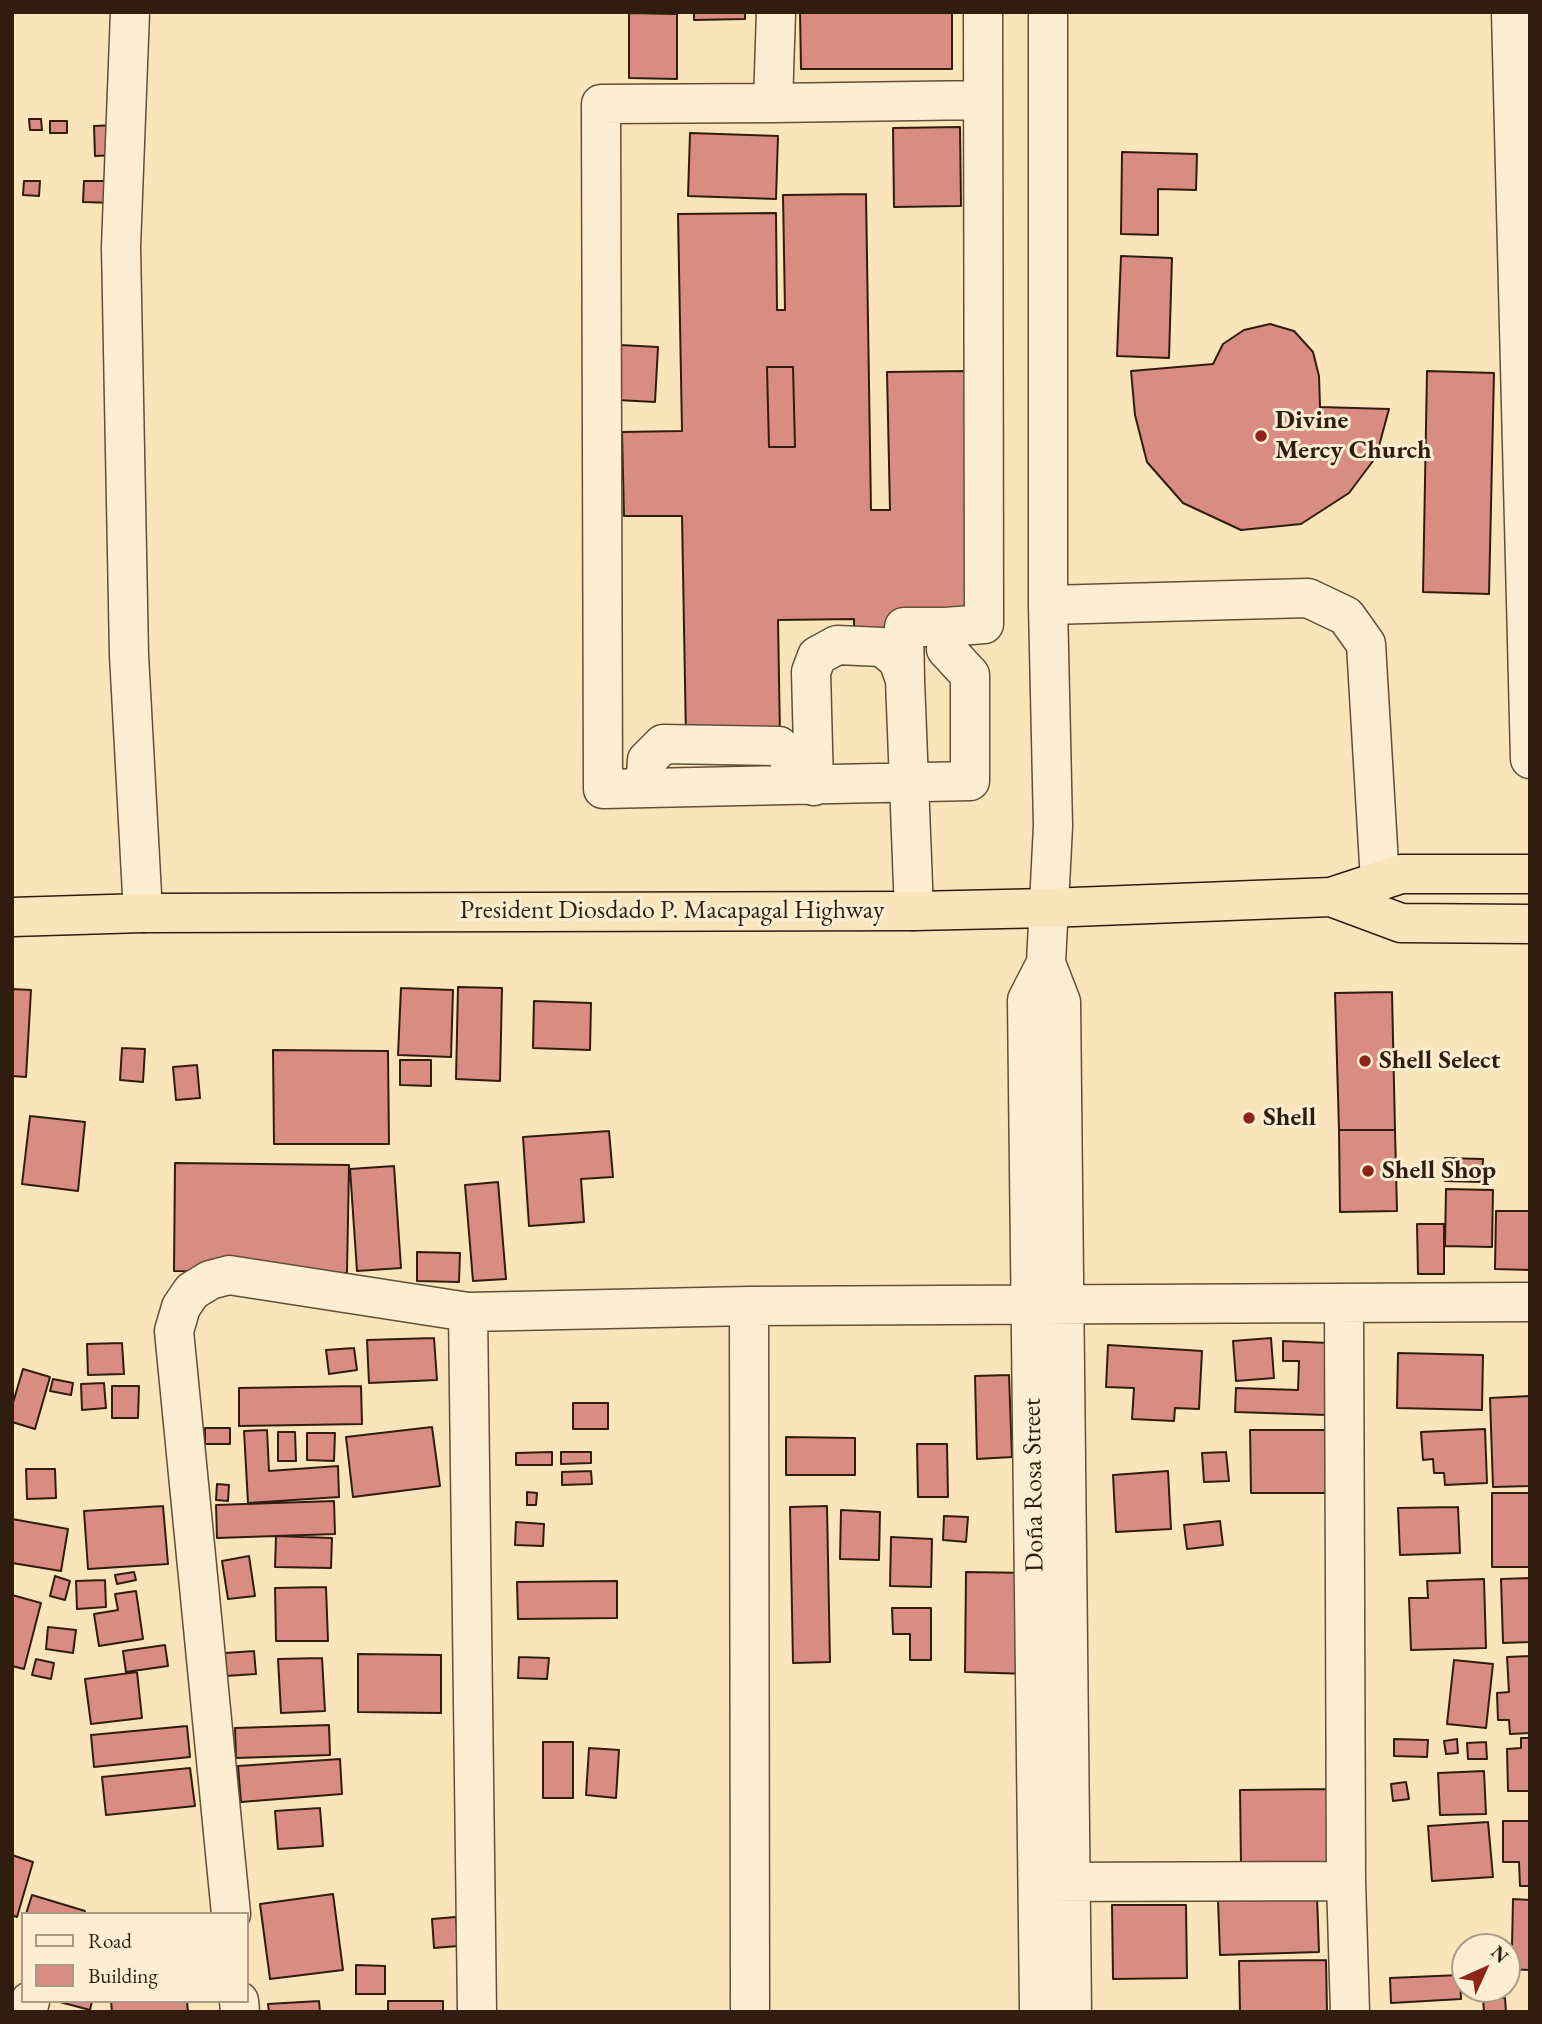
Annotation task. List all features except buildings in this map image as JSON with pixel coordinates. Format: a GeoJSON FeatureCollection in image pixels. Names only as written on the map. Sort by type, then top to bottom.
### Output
{"type":"FeatureCollection","features":[{"type":"Feature","properties":{"kind":"highway","name":"President Diosdado P. Macapagal Highway"},"geometry":{"type":"LineString","coordinates":[[12,916],[1048,908],[1331,897],[1401,874],[1530,874]]}},
{"type":"Feature","properties":{"kind":"highway","name":"President Diosdado P. Macapagal Highway"},"geometry":{"type":"LineString","coordinates":[[1331,897],[1401,923],[1530,924]]}},
{"type":"Feature","properties":{"kind":"street"},"geometry":{"type":"LineString","coordinates":[[130,12],[121,260],[129,655],[143,913]]}},
{"type":"Feature","properties":{"kind":"street"},"geometry":{"type":"LineString","coordinates":[[773,103],[776,12]]}},
{"type":"Feature","properties":{"kind":"street"},"geometry":{"type":"LineString","coordinates":[[914,911],[904,627],[984,624],[983,12]]}},
{"type":"Feature","properties":{"kind":"street","name":"Doña Rosa Street"},"geometry":{"type":"LineString","coordinates":[[1048,12],[1048,605],[1053,826],[1046,963],[1027,1000],[1048,1305],[1055,1883],[1072,2012]]}},
{"type":"Feature","properties":{"kind":"street"},"geometry":{"type":"LineString","coordinates":[[1511,12],[1530,759]]}},
{"type":"Feature","properties":{"kind":"street"},"geometry":{"type":"LineString","coordinates":[[946,627],[946,649],[970,675],[970,781],[603,789],[601,104],[983,100]]}},
{"type":"Feature","properties":{"kind":"street"},"geometry":{"type":"LineString","coordinates":[[1048,605],[1308,598],[1346,616],[1366,644],[1380,881]]}},
{"type":"Feature","properties":{"kind":"street"},"geometry":{"type":"LineString","coordinates":[[814,786],[811,672],[817,656],[837,645],[882,647],[898,660],[905,680]]}},
{"type":"Feature","properties":{"kind":"street"},"geometry":{"type":"LineString","coordinates":[[231,1912],[174,1331],[181,1307],[192,1291],[210,1280],[229,1275],[468,1312],[749,1306],[1530,1302]]}},
{"type":"Feature","properties":{"kind":"street"},"geometry":{"type":"LineString","coordinates":[[1344,1304],[1346,1881],[1350,2012]]}},
{"type":"Feature","properties":{"kind":"street"},"geometry":{"type":"LineString","coordinates":[[749,1306],[750,2012]]}},
{"type":"Feature","properties":{"kind":"street"},"geometry":{"type":"LineString","coordinates":[[468,1312],[477,2012]]}},
{"type":"Feature","properties":{"kind":"street"},"geometry":{"type":"LineString","coordinates":[[1055,1883],[1346,1881]]}},
{"type":"Feature","properties":{"kind":"street","name":"Doña Rosa Street"},"geometry":{"type":"LineString","coordinates":[[1039,2012],[1055,1883]]}},
{"type":"Feature","properties":{"kind":"place","name":"Divine Mercy Church"},"geometry":{"type":"Point","coordinates":[1261,436]}},
{"type":"Feature","properties":{"kind":"place","name":"Shell Select"},"geometry":{"type":"Point","coordinates":[1365,1061]}},
{"type":"Feature","properties":{"kind":"place","name":"Shell"},"geometry":{"type":"Point","coordinates":[1249,1118]}},
{"type":"Feature","properties":{"kind":"place","name":"Shell Shop"},"geometry":{"type":"Point","coordinates":[1368,1171]}}]}
